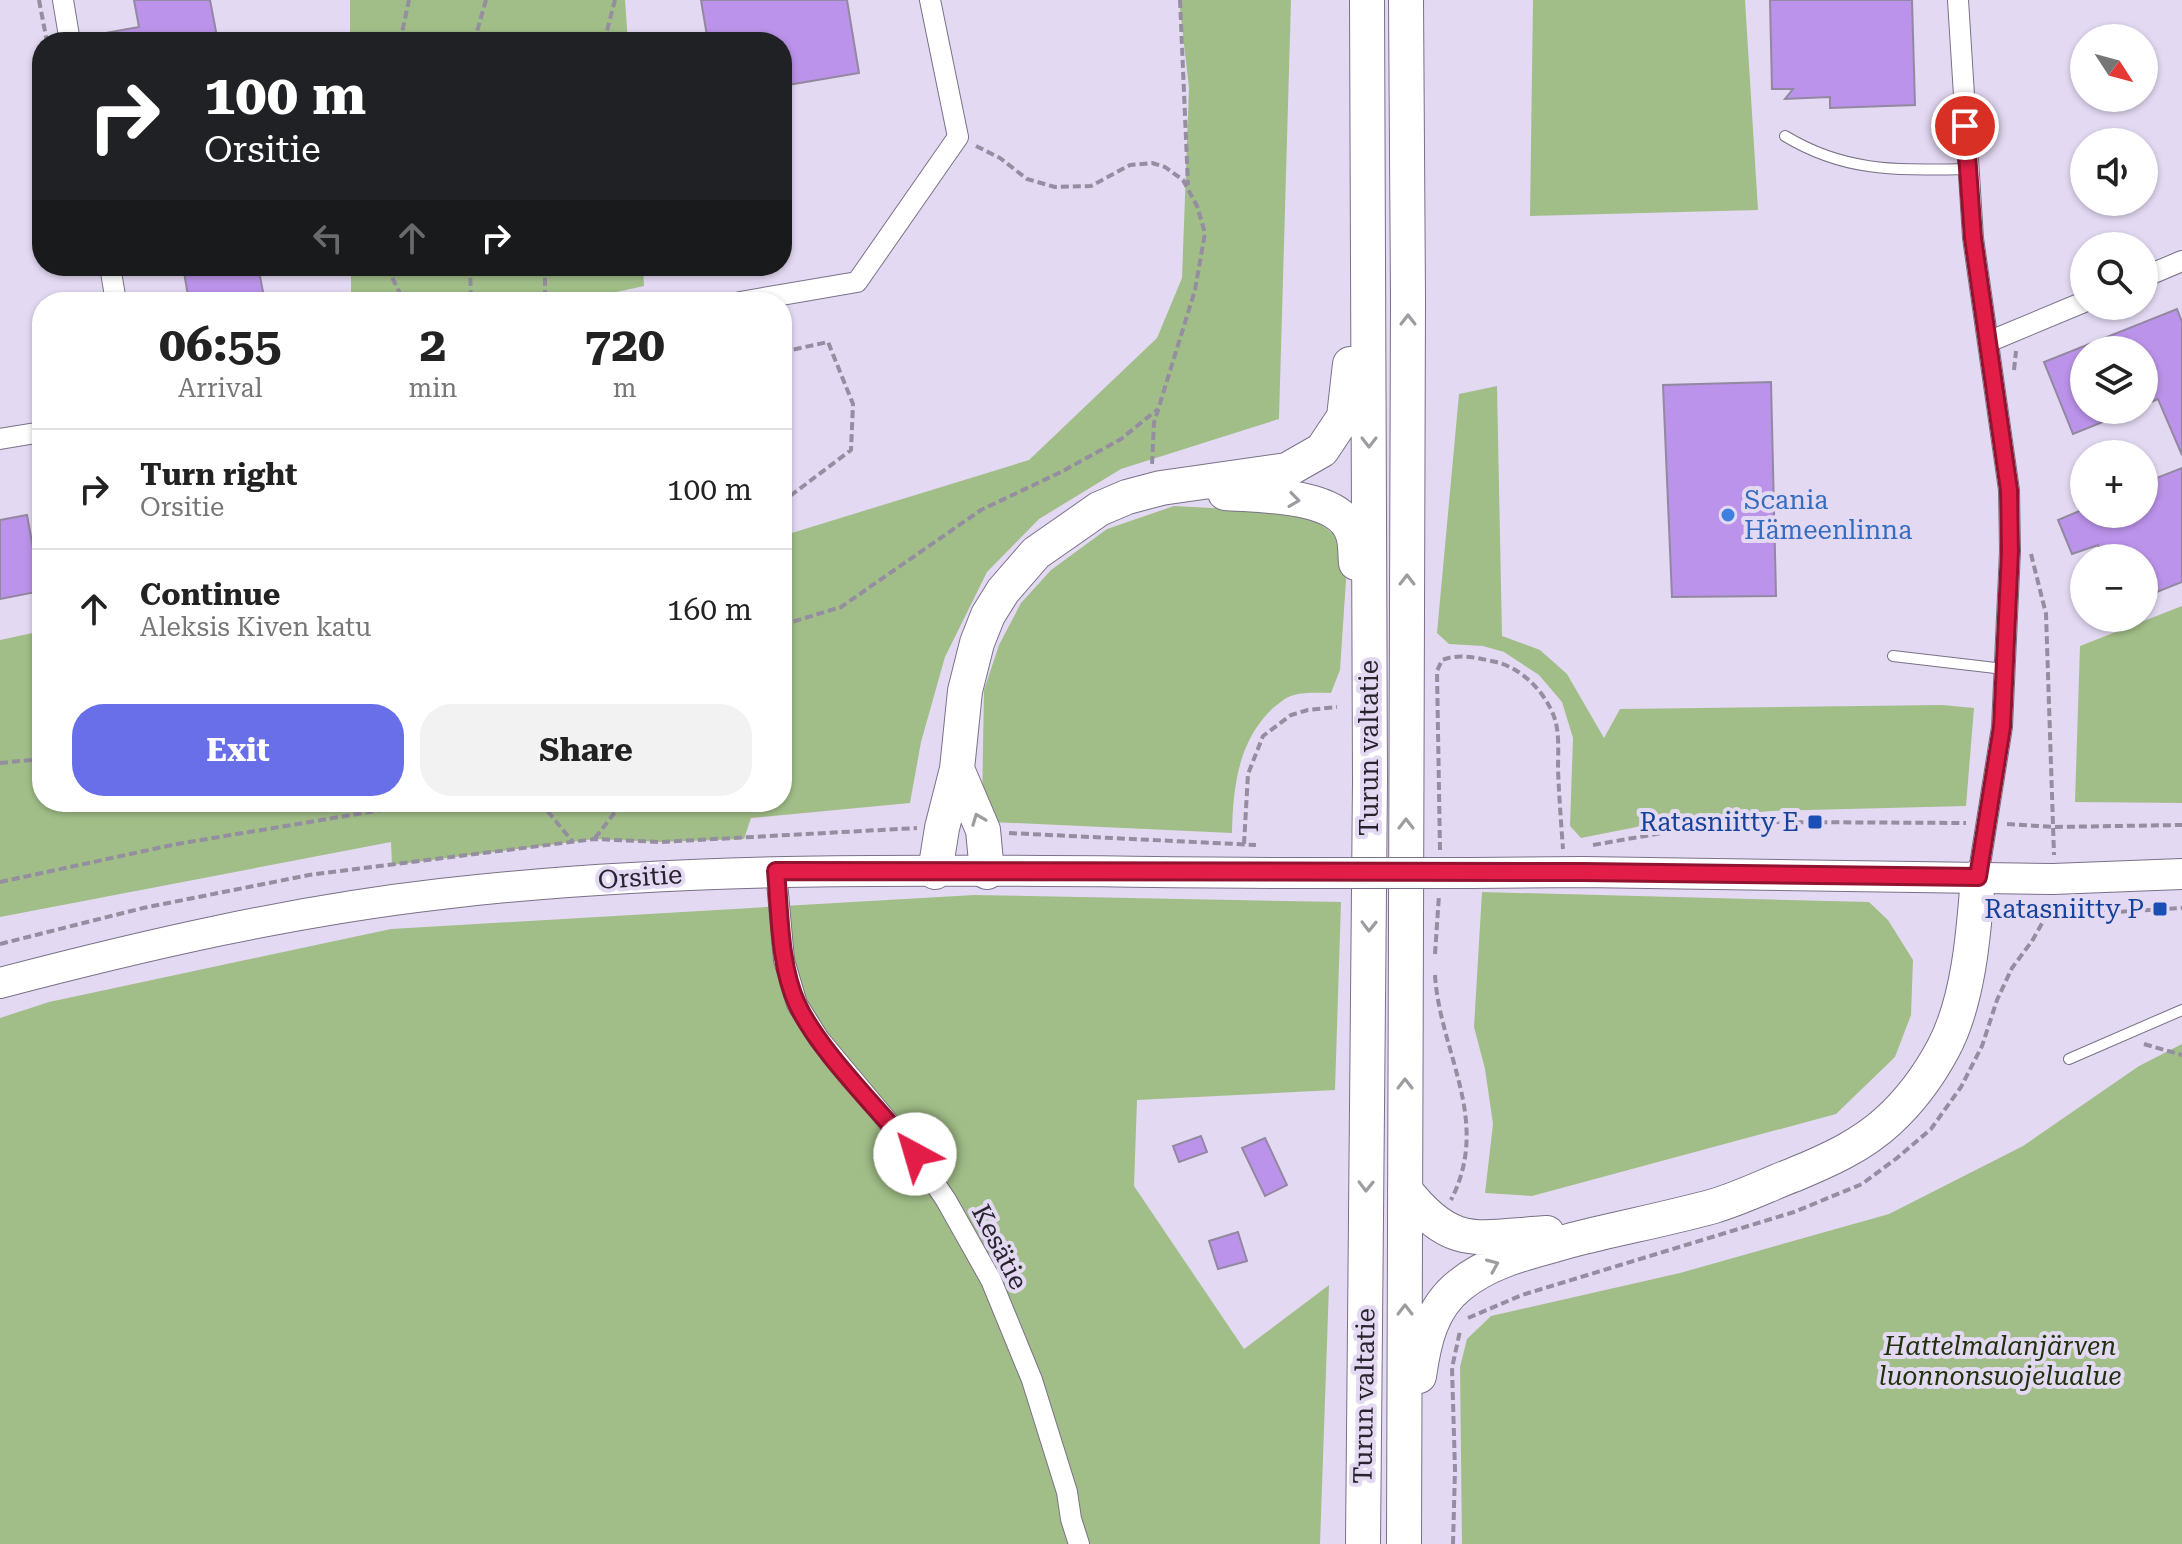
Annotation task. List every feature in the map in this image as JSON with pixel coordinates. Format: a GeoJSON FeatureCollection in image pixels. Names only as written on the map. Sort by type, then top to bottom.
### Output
{"type":"FeatureCollection","features":[{"type":"Feature","properties":{"kind":"highway"},"geometry":{"type":"LineString","coordinates":[[935,872],[930,828],[957,769],[965,691],[974,655],[988,615],[1003,591],[1036,553],[1099,509],[1156,489],[1287,470],[1322,450],[1344,417],[1350,367],[1350,109],[1358,0]]}},
{"type":"Feature","properties":{"kind":"highway","name":"Turun valtatie"},"geometry":{"type":"LineString","coordinates":[[1363,1544],[1370,781],[1367,0]]}},
{"type":"Feature","properties":{"kind":"highway","name":"Turun valtatie"},"geometry":{"type":"LineString","coordinates":[[1404,1544],[1406,0]]}},
{"type":"Feature","properties":{"kind":"highway"},"geometry":{"type":"LineString","coordinates":[[1156,489],[1318,503],[1344,519],[1352,532],[1359,581],[1359,634],[1370,781]]}},
{"type":"Feature","properties":{"kind":"highway"},"geometry":{"type":"LineString","coordinates":[[957,769],[983,830],[987,872]]}},
{"type":"Feature","properties":{"kind":"highway"},"geometry":{"type":"LineString","coordinates":[[1405,1472],[1424,1340],[1443,1302],[1480,1270],[1514,1257],[1741,1196],[1837,1157],[1887,1123],[1917,1089],[1945,1046],[1959,1005],[1969,958],[1978,877]]}},
{"type":"Feature","properties":{"kind":"highway"},"geometry":{"type":"LineString","coordinates":[[1405,1190],[1421,1211],[1438,1225],[1472,1238],[1615,1229]]}},
{"type":"Feature","properties":{"kind":"main road","name":"Orsitie"},"geometry":{"type":"LineString","coordinates":[[0,983],[127,950],[320,912],[439,894],[685,874],[776,871],[1583,872],[2053,879],[2182,874]]}},
{"type":"Feature","properties":{"kind":"street"},"geometry":{"type":"LineString","coordinates":[[63,0],[68,32]]}},
{"type":"Feature","properties":{"kind":"street"},"geometry":{"type":"LineString","coordinates":[[792,293],[857,282],[958,137],[930,0]]}},
{"type":"Feature","properties":{"kind":"street"},"geometry":{"type":"LineString","coordinates":[[1958,0],[1973,238],[2009,490],[2010,551],[2002,727],[1978,877]]}},
{"type":"Feature","properties":{"kind":"street"},"geometry":{"type":"LineString","coordinates":[[2158,271],[2182,261]]}},
{"type":"Feature","properties":{"kind":"street"},"geometry":{"type":"LineString","coordinates":[[1988,342],[2070,308]]}},
{"type":"Feature","properties":{"kind":"street"},"geometry":{"type":"LineString","coordinates":[[0,439],[32,434]]}},
{"type":"Feature","properties":{"kind":"street","name":"Kesätie"},"geometry":{"type":"LineString","coordinates":[[776,871],[784,960],[797,1004],[819,1039],[915,1154],[946,1200],[991,1280],[1032,1380],[1067,1492],[1079,1544]]}},
{"type":"Feature","properties":{"kind":"lane"},"geometry":{"type":"LineString","coordinates":[[1785,136],[1831,159],[1878,169],[1968,169]]}},
{"type":"Feature","properties":{"kind":"lane"},"geometry":{"type":"LineString","coordinates":[[1893,656],[2004,669]]}},
{"type":"Feature","properties":{"kind":"lane"},"geometry":{"type":"LineString","coordinates":[[2069,1059],[2182,1010]]}},
{"type":"Feature","properties":{"kind":"path"},"geometry":{"type":"LineString","coordinates":[[39,0],[45,32]]}},
{"type":"Feature","properties":{"kind":"path"},"geometry":{"type":"LineString","coordinates":[[402,32],[409,0]]}},
{"type":"Feature","properties":{"kind":"path"},"geometry":{"type":"LineString","coordinates":[[477,32],[486,0]]}},
{"type":"Feature","properties":{"kind":"path"},"geometry":{"type":"LineString","coordinates":[[607,32],[615,0]]}},
{"type":"Feature","properties":{"kind":"path"},"geometry":{"type":"LineString","coordinates":[[1180,0],[1188,189]]}},
{"type":"Feature","properties":{"kind":"path"},"geometry":{"type":"LineString","coordinates":[[958,137],[1000,158],[1027,179],[1055,187],[1091,186],[1130,165],[1152,163],[1165,167],[1183,180],[1197,206],[1205,233],[1195,290],[1154,423],[1156,489]]}},
{"type":"Feature","properties":{"kind":"path"},"geometry":{"type":"LineString","coordinates":[[2013,377],[2018,331]]}},
{"type":"Feature","properties":{"kind":"path"},"geometry":{"type":"LineString","coordinates":[[792,350],[828,342],[853,404],[851,450],[792,494]]}},
{"type":"Feature","properties":{"kind":"path"},"geometry":{"type":"LineString","coordinates":[[792,622],[841,607],[981,510],[1121,439],[1158,409]]}},
{"type":"Feature","properties":{"kind":"path"},"geometry":{"type":"LineString","coordinates":[[1453,1544],[1455,1470],[1452,1368],[1462,1321],[1522,1295],[1794,1212],[1862,1184],[1931,1129],[1961,1087],[1982,1046],[1997,1000],[2012,968],[2052,908],[2053,827],[2046,614],[2031,551]]}},
{"type":"Feature","properties":{"kind":"path"},"geometry":{"type":"LineString","coordinates":[[1440,854],[1437,671],[1442,660],[1452,656],[1504,664],[1533,683],[1546,700],[1554,716],[1557,735],[1564,852]]}},
{"type":"Feature","properties":{"kind":"path"},"geometry":{"type":"LineString","coordinates":[[1244,844],[1248,774],[1263,736],[1291,715],[1337,707]]}},
{"type":"Feature","properties":{"kind":"path"},"geometry":{"type":"LineString","coordinates":[[0,763],[32,760]]}},
{"type":"Feature","properties":{"kind":"path"},"geometry":{"type":"LineString","coordinates":[[0,882],[177,844],[370,812]]}},
{"type":"Feature","properties":{"kind":"path"},"geometry":{"type":"LineString","coordinates":[[548,812],[573,842]]}},
{"type":"Feature","properties":{"kind":"path"},"geometry":{"type":"LineString","coordinates":[[595,839],[615,812]]}},
{"type":"Feature","properties":{"kind":"path"},"geometry":{"type":"LineString","coordinates":[[1592,845],[1685,829],[1778,822],[1988,822],[2053,827],[2182,825]]}},
{"type":"Feature","properties":{"kind":"path"},"geometry":{"type":"LineString","coordinates":[[983,830],[1055,837],[1257,846]]}},
{"type":"Feature","properties":{"kind":"path"},"geometry":{"type":"LineString","coordinates":[[1438,1225],[1456,1190],[1466,1147],[1463,1091],[1441,1016],[1435,978],[1440,885]]}},
{"type":"Feature","properties":{"kind":"path"},"geometry":{"type":"LineString","coordinates":[[2048,916],[2182,908]]}},
{"type":"Feature","properties":{"kind":"path"},"geometry":{"type":"LineString","coordinates":[[2124,1035],[2182,1055]]}},
{"type":"Feature","properties":{"kind":"green space"},"geometry":{"type":"Polygon","coordinates":[[[350,0],[625,0],[627,32],[350,32],[350,0]]]}},
{"type":"Feature","properties":{"kind":"green space"},"geometry":{"type":"Polygon","coordinates":[[[1179,0],[1291,0],[1279,419],[1121,469],[1039,519],[987,572],[945,657],[921,742],[910,803],[751,818],[744,839],[660,842],[595,839],[392,865],[391,842],[0,917],[0,640],[32,633],[32,812],[792,812],[792,533],[1029,460],[1157,338],[1182,278],[1189,88],[1179,0]]]}},
{"type":"Feature","properties":{"kind":"green space"},"geometry":{"type":"Polygon","coordinates":[[[1533,0],[1745,0],[1758,210],[1530,216],[1533,0]]]}},
{"type":"Feature","properties":{"kind":"green space"},"geometry":{"type":"Polygon","coordinates":[[[351,276],[644,276],[644,286],[617,292],[351,292],[351,276]]]}},
{"type":"Feature","properties":{"kind":"green space"},"geometry":{"type":"Polygon","coordinates":[[[1497,386],[1502,636],[1540,650],[1567,674],[1604,738],[1620,709],[1942,705],[1974,708],[1966,806],[1771,811],[1677,819],[1581,838],[1570,826],[1573,738],[1562,702],[1539,675],[1504,652],[1483,646],[1449,644],[1437,633],[1459,394],[1497,386]]]}},
{"type":"Feature","properties":{"kind":"green space"},"geometry":{"type":"Polygon","coordinates":[[[1174,506],[1307,513],[1332,533],[1341,546],[1346,580],[1340,670],[1331,693],[1291,696],[1261,721],[1240,766],[1232,833],[992,822],[982,806],[984,690],[999,645],[1021,603],[1051,570],[1107,529],[1174,506]]]}},
{"type":"Feature","properties":{"kind":"green space"},"geometry":{"type":"Polygon","coordinates":[[[2182,606],[2182,803],[2075,802],[2080,646],[2116,632],[2158,632],[2158,615],[2182,606]]]}},
{"type":"Feature","properties":{"kind":"green space"},"geometry":{"type":"Polygon","coordinates":[[[1482,892],[1869,902],[1888,920],[1913,960],[1911,1015],[1895,1057],[1836,1114],[1532,1196],[1485,1193],[1493,1124],[1485,1069],[1474,1027],[1482,892]]]}},
{"type":"Feature","properties":{"kind":"green space"},"geometry":{"type":"Polygon","coordinates":[[[974,895],[1341,902],[1335,1090],[1137,1100],[1134,1186],[1244,1349],[1329,1285],[1320,1544],[0,1544],[0,1018],[49,1002],[391,929],[974,895]]]}},
{"type":"Feature","properties":{"kind":"green space","name":"Hattelmalanjärven luonnonsuojelualue"},"geometry":{"type":"Polygon","coordinates":[[[2182,1044],[2182,1544],[1462,1544],[1460,1367],[1467,1339],[1491,1316],[1680,1273],[1889,1214],[2023,1146],[2139,1066],[2182,1044]]]}},
{"type":"Feature","properties":{"kind":"building"},"geometry":{"type":"Polygon","coordinates":[[[134,0],[210,0],[216,32],[111,32],[139,27],[134,0]]]}},
{"type":"Feature","properties":{"kind":"building"},"geometry":{"type":"Polygon","coordinates":[[[701,0],[847,0],[859,73],[792,84],[792,32],[706,32],[701,0]]]}},
{"type":"Feature","properties":{"kind":"building"},"geometry":{"type":"Polygon","coordinates":[[[1770,0],[1912,0],[1915,105],[1830,108],[1830,97],[1785,99],[1793,89],[1772,89],[1770,0]]]}},
{"type":"Feature","properties":{"kind":"building"},"geometry":{"type":"Polygon","coordinates":[[[185,276],[260,276],[263,292],[187,292],[185,276]]]}},
{"type":"Feature","properties":{"kind":"building"},"geometry":{"type":"Polygon","coordinates":[[[2177,309],[2182,322],[2182,455],[2158,399],[2158,336],[2109,336],[2149,320],[2158,320],[2158,317],[2177,309]]]}},
{"type":"Feature","properties":{"kind":"building"},"geometry":{"type":"Polygon","coordinates":[[[2070,352],[2070,424],[2098,424],[2073,434],[2044,362],[2070,352]]]}},
{"type":"Feature","properties":{"kind":"building"},"geometry":{"type":"Polygon","coordinates":[[[1771,382],[1776,596],[1672,597],[1663,385],[1771,382]]]}},
{"type":"Feature","properties":{"kind":"building"},"geometry":{"type":"Polygon","coordinates":[[[2182,468],[2182,582],[2158,591],[2158,544],[2070,544],[2070,549],[2058,520],[2070,515],[2070,528],[2158,528],[2158,477],[2182,468]]]}},
{"type":"Feature","properties":{"kind":"building"},"geometry":{"type":"Polygon","coordinates":[[[27,515],[32,542],[32,593],[0,599],[0,520],[27,515]]]}},
{"type":"Feature","properties":{"kind":"building"},"geometry":{"type":"Polygon","coordinates":[[[1201,1136],[1207,1152],[1179,1162],[1173,1146],[1201,1136]]]}},
{"type":"Feature","properties":{"kind":"building"},"geometry":{"type":"Polygon","coordinates":[[[1265,1138],[1287,1185],[1265,1196],[1242,1148],[1265,1138]]]}},
{"type":"Feature","properties":{"kind":"building"},"geometry":{"type":"Polygon","coordinates":[[[1238,1232],[1247,1261],[1218,1269],[1209,1241],[1238,1232]]]}},
{"type":"Feature","properties":{"kind":"place","name":"Scania Hämeenlinna"},"geometry":{"type":"Point","coordinates":[1728,515]}},
{"type":"Feature","properties":{"kind":"place","name":"Ratasniitty E"},"geometry":{"type":"Point","coordinates":[1815,822]}},
{"type":"Feature","properties":{"kind":"place","name":"Ratasniitty P"},"geometry":{"type":"Point","coordinates":[2160,909]}},
{"type":"Feature","properties":{"kind":"route"},"geometry":{"type":"LineString","coordinates":[[915,1154],[819,1039],[797,1004],[784,960],[776,871],[1583,872],[1978,877],[2002,727],[2010,551],[2009,490],[1973,238],[1965,126]]}}]}
